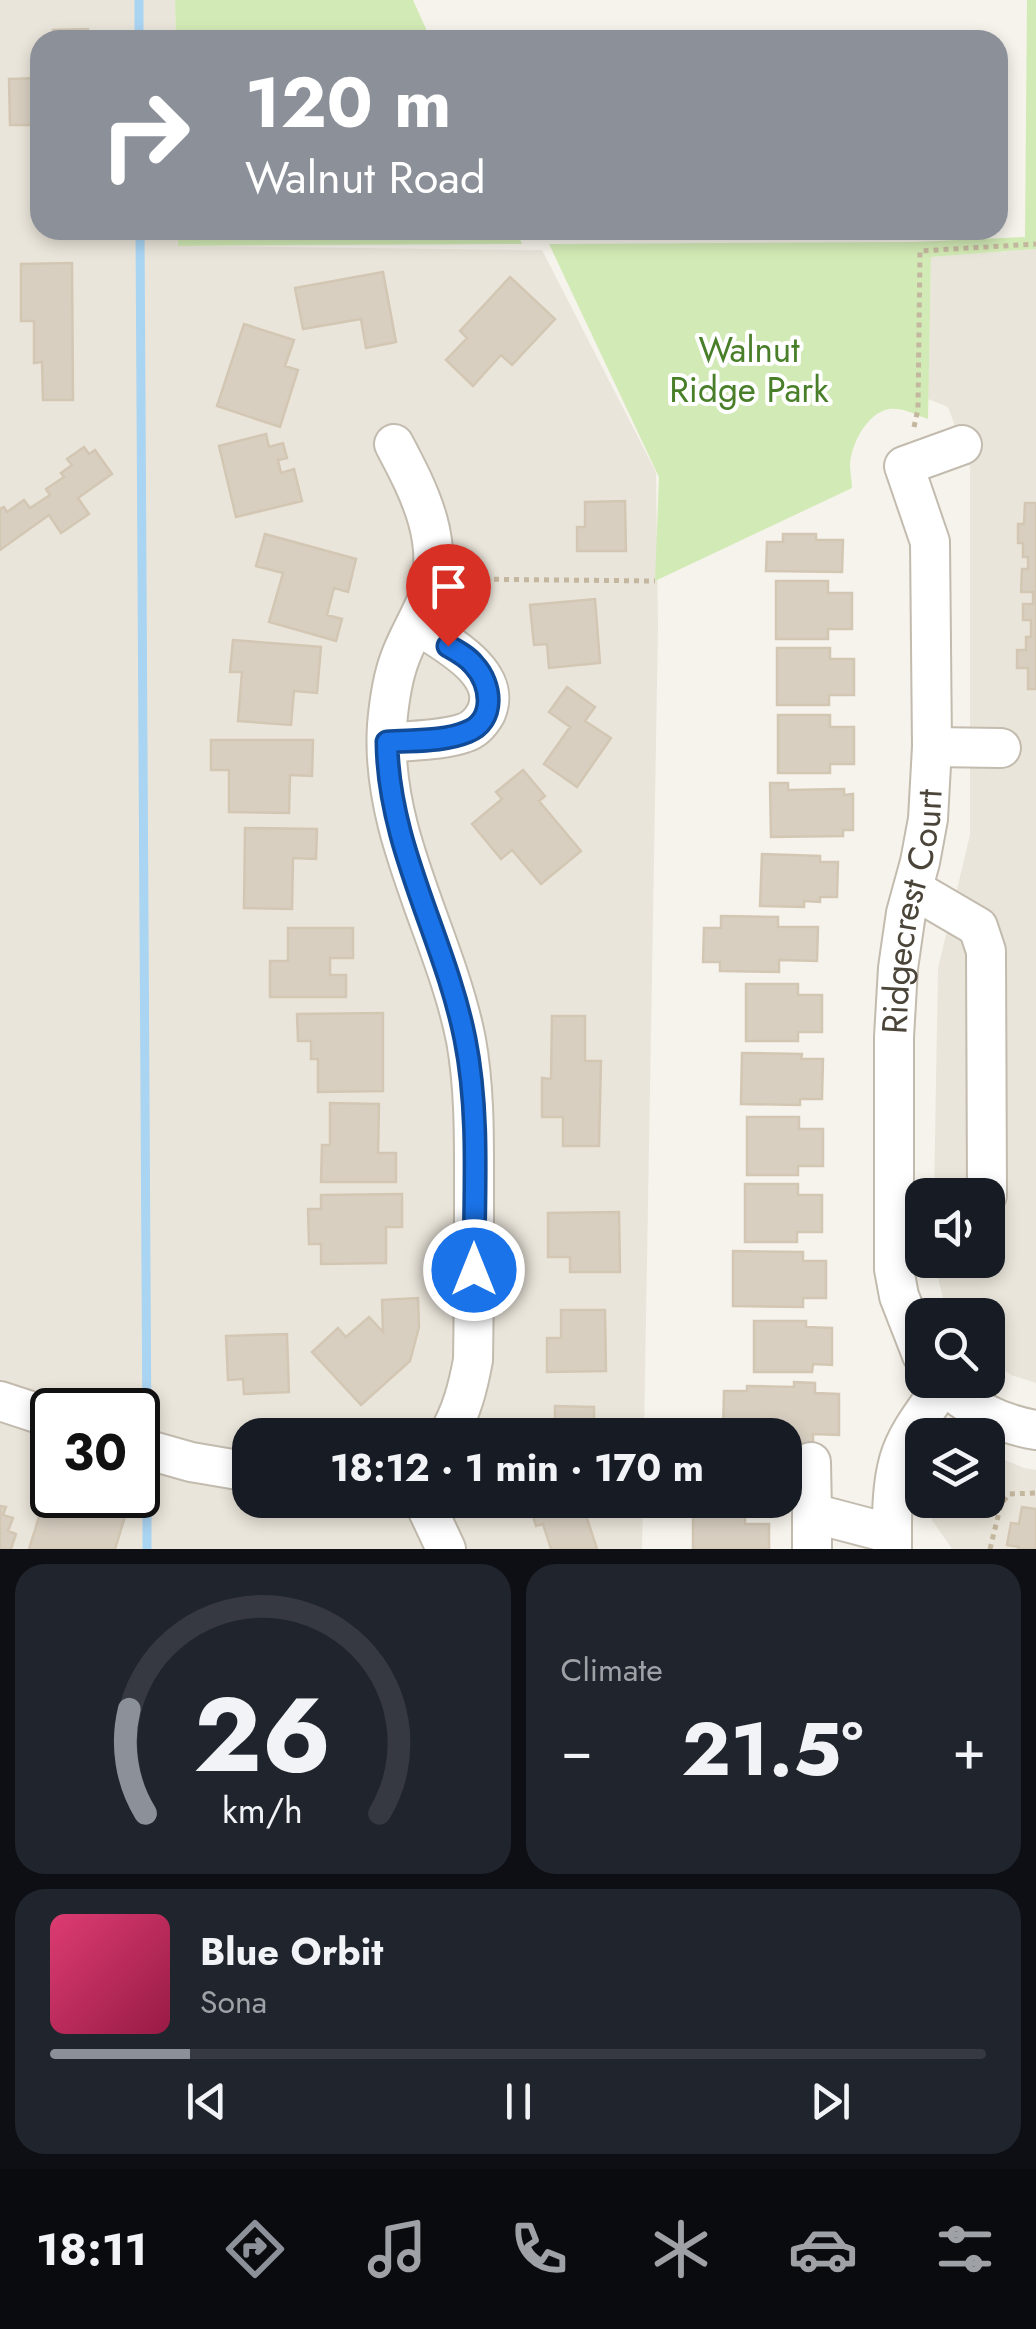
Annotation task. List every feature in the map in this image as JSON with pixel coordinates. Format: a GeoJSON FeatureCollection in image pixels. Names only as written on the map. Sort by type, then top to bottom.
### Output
{"type":"FeatureCollection","features":[{"type":"Feature","properties":{"kind":"street"},"geometry":{"type":"LineString","coordinates":[[394,444],[421,495],[431,524],[434,550],[427,600],[400,659],[391,690],[387,742],[392,800],[404,849],[443,957],[466,1040],[471,1078],[473,1360],[457,1418]]}},
{"type":"Feature","properties":{"kind":"street"},"geometry":{"type":"LineString","coordinates":[[904,466],[962,445]]}},
{"type":"Feature","properties":{"kind":"street","name":"Ridgecrest Court"},"geometry":{"type":"LineString","coordinates":[[904,466],[930,542],[932,748],[928,819],[906,913],[898,968],[894,1037],[905,1185]]}},
{"type":"Feature","properties":{"kind":"street"},"geometry":{"type":"LineString","coordinates":[[387,742],[466,733],[475,728],[488,706],[489,692],[476,666],[416,624]]}},
{"type":"Feature","properties":{"kind":"street"},"geometry":{"type":"LineString","coordinates":[[932,748],[1001,748]]}},
{"type":"Feature","properties":{"kind":"street"},"geometry":{"type":"LineString","coordinates":[[913,889],[978,927],[986,951],[987,1178]]}},
{"type":"Feature","properties":{"kind":"street","name":"Ridgecrest Court"},"geometry":{"type":"LineString","coordinates":[[905,1234],[894,1269],[905,1308]]}},
{"type":"Feature","properties":{"kind":"street"},"geometry":{"type":"LineString","coordinates":[[811,1462],[812,1531],[892,1542],[899,1458],[925,1398]]}},
{"type":"Feature","properties":{"kind":"street"},"geometry":{"type":"LineString","coordinates":[[959,1398],[986,1414],[1036,1430]]}},
{"type":"Feature","properties":{"kind":"street"},"geometry":{"type":"LineString","coordinates":[[0,1401],[30,1411]]}},
{"type":"Feature","properties":{"kind":"street"},"geometry":{"type":"LineString","coordinates":[[160,1453],[232,1469]]}},
{"type":"Feature","properties":{"kind":"street"},"geometry":{"type":"LineString","coordinates":[[431,1518],[446,1549]]}},
{"type":"Feature","properties":{"kind":"path"},"geometry":{"type":"LineString","coordinates":[[904,466],[918,409],[920,252],[1036,244]]}},
{"type":"Feature","properties":{"kind":"path"},"geometry":{"type":"LineString","coordinates":[[431,578],[656,582]]}},
{"type":"Feature","properties":{"kind":"path"},"geometry":{"type":"LineString","coordinates":[[990,1549],[1001,1504],[1009,1494],[1036,1492]]}},
{"type":"Feature","properties":{"kind":"shaded area"},"geometry":{"type":"Polygon","coordinates":[[[0,0],[175,0],[176,30],[30,30],[30,240],[179,240],[179,246],[542,250],[656,472],[658,627],[644,1418],[232,1418],[232,1518],[643,1518],[642,1549],[0,1549],[0,0]]]}},
{"type":"Feature","properties":{"kind":"shaded area"},"geometry":{"type":"Polygon","coordinates":[[[1036,249],[1036,1383],[1005,1371],[1005,1298],[943,1298],[938,1278],[1005,1278],[1005,1178],[934,1178],[938,968],[970,835],[970,467],[948,407],[928,399],[931,257],[1036,249]]]}},
{"type":"Feature","properties":{"kind":"shaded area"},"geometry":{"type":"Polygon","coordinates":[[[1005,1460],[1036,1470],[1036,1549],[952,1549],[932,1520],[1005,1518],[1005,1460]]]}},
{"type":"Feature","properties":{"kind":"green space"},"geometry":{"type":"Polygon","coordinates":[[[175,0],[413,0],[426,30],[176,30],[175,0]]]}},
{"type":"Feature","properties":{"kind":"green space","name":"Walnut Ridge Park"},"geometry":{"type":"Polygon","coordinates":[[[1027,0],[1036,0],[1036,249],[931,257],[928,419],[899,409],[874,416],[853,448],[852,488],[655,581],[659,477],[549,244],[914,242],[1025,237],[1027,0]]]}},
{"type":"Feature","properties":{"kind":"green space"},"geometry":{"type":"Polygon","coordinates":[[[178,240],[520,240],[522,244],[178,246],[178,240]]]}},
{"type":"Feature","properties":{"kind":"building"},"geometry":{"type":"Polygon","coordinates":[[[30,78],[30,125],[10,125],[9,79],[30,78]]]}},
{"type":"Feature","properties":{"kind":"building"},"geometry":{"type":"Polygon","coordinates":[[[72,263],[73,400],[43,400],[42,362],[34,363],[34,321],[21,321],[21,264],[72,263]]]}},
{"type":"Feature","properties":{"kind":"building"},"geometry":{"type":"Polygon","coordinates":[[[383,272],[396,342],[366,348],[361,319],[303,329],[295,288],[383,272]]]}},
{"type":"Feature","properties":{"kind":"building"},"geometry":{"type":"Polygon","coordinates":[[[510,277],[555,319],[512,365],[501,355],[473,386],[446,360],[467,338],[460,331],[510,277]]]}},
{"type":"Feature","properties":{"kind":"building"},"geometry":{"type":"Polygon","coordinates":[[[244,324],[294,340],[285,366],[298,370],[280,427],[217,406],[244,324]]]}},
{"type":"Feature","properties":{"kind":"building"},"geometry":{"type":"Polygon","coordinates":[[[266,434],[269,447],[283,443],[287,458],[278,460],[281,473],[294,469],[302,501],[236,517],[219,446],[266,434]]]}},
{"type":"Feature","properties":{"kind":"building"},"geometry":{"type":"Polygon","coordinates":[[[84,447],[89,454],[95,450],[112,474],[78,498],[89,514],[61,533],[49,515],[0,550],[0,509],[4,507],[7,512],[24,500],[30,508],[50,495],[46,489],[64,477],[61,473],[72,465],[67,459],[84,447]]]}},
{"type":"Feature","properties":{"kind":"building"},"geometry":{"type":"Polygon","coordinates":[[[625,501],[626,551],[577,551],[577,527],[585,527],[585,502],[625,501]]]}},
{"type":"Feature","properties":{"kind":"building"},"geometry":{"type":"Polygon","coordinates":[[[1025,503],[1036,503],[1036,689],[1028,689],[1028,668],[1017,668],[1017,650],[1026,650],[1026,637],[1031,637],[1031,620],[1023,620],[1023,604],[1033,604],[1033,592],[1021,592],[1022,569],[1028,569],[1028,557],[1023,557],[1023,543],[1018,543],[1018,524],[1024,524],[1025,503]]]}},
{"type":"Feature","properties":{"kind":"building"},"geometry":{"type":"Polygon","coordinates":[[[265,534],[356,559],[348,592],[334,588],[327,615],[342,619],[336,641],[269,622],[283,573],[256,566],[265,534]]]}},
{"type":"Feature","properties":{"kind":"building"},"geometry":{"type":"Polygon","coordinates":[[[783,534],[816,534],[816,540],[843,540],[842,572],[766,571],[767,542],[783,542],[783,534]]]}},
{"type":"Feature","properties":{"kind":"building"},"geometry":{"type":"Polygon","coordinates":[[[776,581],[828,581],[828,593],[852,593],[852,629],[828,629],[828,639],[776,639],[776,581]]]}},
{"type":"Feature","properties":{"kind":"building"},"geometry":{"type":"Polygon","coordinates":[[[595,599],[600,663],[549,668],[547,644],[534,645],[530,605],[595,599]]]}},
{"type":"Feature","properties":{"kind":"building"},"geometry":{"type":"Polygon","coordinates":[[[233,640],[321,647],[317,693],[294,691],[291,725],[238,721],[242,672],[230,672],[233,640]]]}},
{"type":"Feature","properties":{"kind":"building"},"geometry":{"type":"Polygon","coordinates":[[[777,648],[830,648],[830,659],[854,659],[854,695],[829,695],[829,705],[777,705],[777,648]]]}},
{"type":"Feature","properties":{"kind":"building"},"geometry":{"type":"Polygon","coordinates":[[[567,687],[595,707],[585,721],[611,738],[577,787],[544,764],[570,727],[549,712],[567,687]]]}},
{"type":"Feature","properties":{"kind":"building"},"geometry":{"type":"Polygon","coordinates":[[[778,715],[830,715],[830,727],[854,727],[854,764],[830,764],[830,773],[778,773],[778,715]]]}},
{"type":"Feature","properties":{"kind":"building"},"geometry":{"type":"Polygon","coordinates":[[[211,740],[313,740],[312,776],[290,775],[289,813],[229,812],[229,770],[211,770],[211,740]]]}},
{"type":"Feature","properties":{"kind":"building"},"geometry":{"type":"Polygon","coordinates":[[[523,770],[545,796],[539,801],[581,851],[541,884],[512,850],[501,859],[472,824],[502,799],[496,792],[523,770]]]}},
{"type":"Feature","properties":{"kind":"building"},"geometry":{"type":"Polygon","coordinates":[[[770,783],[788,783],[788,790],[844,789],[844,795],[853,794],[853,830],[843,830],[843,836],[771,837],[770,783]]]}},
{"type":"Feature","properties":{"kind":"building"},"geometry":{"type":"Polygon","coordinates":[[[245,828],[317,829],[316,859],[293,858],[292,909],[244,908],[245,828]]]}},
{"type":"Feature","properties":{"kind":"building"},"geometry":{"type":"Polygon","coordinates":[[[762,854],[820,856],[820,862],[838,862],[837,897],[804,901],[804,907],[760,906],[762,854]]]}},
{"type":"Feature","properties":{"kind":"building"},"geometry":{"type":"Polygon","coordinates":[[[721,916],[778,917],[778,927],[818,927],[817,961],[779,960],[779,972],[720,971],[720,962],[703,962],[704,928],[721,928],[721,916]]]}},
{"type":"Feature","properties":{"kind":"building"},"geometry":{"type":"Polygon","coordinates":[[[288,928],[353,928],[353,958],[330,958],[330,975],[346,975],[346,997],[270,997],[270,961],[288,961],[288,928]]]}},
{"type":"Feature","properties":{"kind":"building"},"geometry":{"type":"Polygon","coordinates":[[[746,984],[798,984],[798,995],[822,995],[822,1032],[798,1032],[798,1041],[746,1041],[746,984]]]}},
{"type":"Feature","properties":{"kind":"building"},"geometry":{"type":"Polygon","coordinates":[[[383,1013],[383,1091],[318,1092],[318,1059],[311,1059],[311,1041],[298,1041],[297,1014],[383,1013]]]}},
{"type":"Feature","properties":{"kind":"building"},"geometry":{"type":"Polygon","coordinates":[[[552,1016],[585,1016],[585,1061],[601,1061],[599,1146],[563,1146],[563,1117],[542,1117],[542,1078],[551,1079],[552,1016]]]}},
{"type":"Feature","properties":{"kind":"building"},"geometry":{"type":"Polygon","coordinates":[[[742,1053],[802,1054],[801,1059],[823,1059],[822,1099],[800,1099],[800,1105],[741,1104],[742,1053]]]}},
{"type":"Feature","properties":{"kind":"building"},"geometry":{"type":"Polygon","coordinates":[[[330,1103],[379,1104],[378,1153],[396,1153],[396,1182],[321,1182],[322,1145],[330,1145],[330,1103]]]}},
{"type":"Feature","properties":{"kind":"building"},"geometry":{"type":"Polygon","coordinates":[[[747,1117],[799,1117],[799,1129],[823,1129],[823,1166],[798,1166],[798,1175],[747,1175],[747,1117]]]}},
{"type":"Feature","properties":{"kind":"building"},"geometry":{"type":"Polygon","coordinates":[[[745,1184],[798,1184],[798,1195],[822,1195],[822,1232],[797,1232],[797,1242],[745,1242],[745,1184]]]}},
{"type":"Feature","properties":{"kind":"building"},"geometry":{"type":"Polygon","coordinates":[[[402,1194],[402,1227],[386,1227],[386,1263],[321,1264],[321,1244],[309,1244],[308,1209],[321,1209],[321,1195],[402,1194]]]}},
{"type":"Feature","properties":{"kind":"building"},"geometry":{"type":"Polygon","coordinates":[[[619,1212],[620,1272],[570,1272],[570,1257],[548,1257],[548,1213],[619,1212]]]}},
{"type":"Feature","properties":{"kind":"building"},"geometry":{"type":"Polygon","coordinates":[[[733,1251],[803,1252],[803,1261],[826,1261],[826,1298],[803,1298],[803,1307],[733,1306],[733,1251]]]}},
{"type":"Feature","properties":{"kind":"building"},"geometry":{"type":"Polygon","coordinates":[[[418,1298],[419,1327],[410,1361],[361,1405],[312,1352],[338,1328],[346,1337],[369,1317],[383,1332],[382,1300],[418,1298]]]}},
{"type":"Feature","properties":{"kind":"building"},"geometry":{"type":"Polygon","coordinates":[[[561,1310],[605,1310],[606,1371],[547,1372],[547,1338],[561,1338],[561,1310]]]}},
{"type":"Feature","properties":{"kind":"building"},"geometry":{"type":"Polygon","coordinates":[[[754,1321],[806,1321],[806,1327],[832,1328],[832,1365],[813,1364],[812,1372],[754,1372],[754,1321]]]}},
{"type":"Feature","properties":{"kind":"building"},"geometry":{"type":"Polygon","coordinates":[[[287,1334],[289,1392],[244,1394],[243,1379],[228,1380],[226,1336],[287,1334]]]}},
{"type":"Feature","properties":{"kind":"building"},"geometry":{"type":"Polygon","coordinates":[[[794,1382],[815,1383],[815,1393],[839,1394],[839,1435],[813,1434],[813,1445],[802,1445],[802,1418],[723,1418],[724,1391],[747,1391],[747,1386],[794,1387],[794,1382]]]}},
{"type":"Feature","properties":{"kind":"building"},"geometry":{"type":"Polygon","coordinates":[[[555,1406],[594,1407],[594,1418],[555,1418],[555,1406]]]}},
{"type":"Feature","properties":{"kind":"building"},"geometry":{"type":"Polygon","coordinates":[[[0,1506],[6,1507],[3,1515],[13,1518],[8,1531],[16,1534],[11,1549],[0,1549],[0,1506]]]}},
{"type":"Feature","properties":{"kind":"building"},"geometry":{"type":"Polygon","coordinates":[[[1022,1507],[1036,1509],[1036,1549],[1007,1545],[1011,1523],[1019,1524],[1022,1507]]]}},
{"type":"Feature","properties":{"kind":"building"},"geometry":{"type":"Polygon","coordinates":[[[39,1518],[125,1518],[115,1549],[29,1549],[39,1518]]]}},
{"type":"Feature","properties":{"kind":"building"},"geometry":{"type":"Polygon","coordinates":[[[534,1518],[587,1518],[597,1549],[551,1549],[543,1524],[536,1526],[534,1518]]]}},
{"type":"Feature","properties":{"kind":"building"},"geometry":{"type":"Polygon","coordinates":[[[693,1518],[745,1518],[745,1524],[769,1524],[769,1549],[693,1549],[693,1518]]]}},
{"type":"Feature","properties":{"kind":"waterway"},"geometry":{"type":"LineString","coordinates":[[139,0],[139,30]]}},
{"type":"Feature","properties":{"kind":"waterway"},"geometry":{"type":"LineString","coordinates":[[140,240],[147,1388]]}},
{"type":"Feature","properties":{"kind":"waterway"},"geometry":{"type":"LineString","coordinates":[[147,1518],[147,1549]]}},
{"type":"Feature","properties":{"kind":"route"},"geometry":{"type":"LineString","coordinates":[[448,646],[476,666],[489,692],[483,718],[466,733],[387,742],[392,800],[404,849],[443,957],[466,1040],[474,1136],[474,1270]]}}]}
